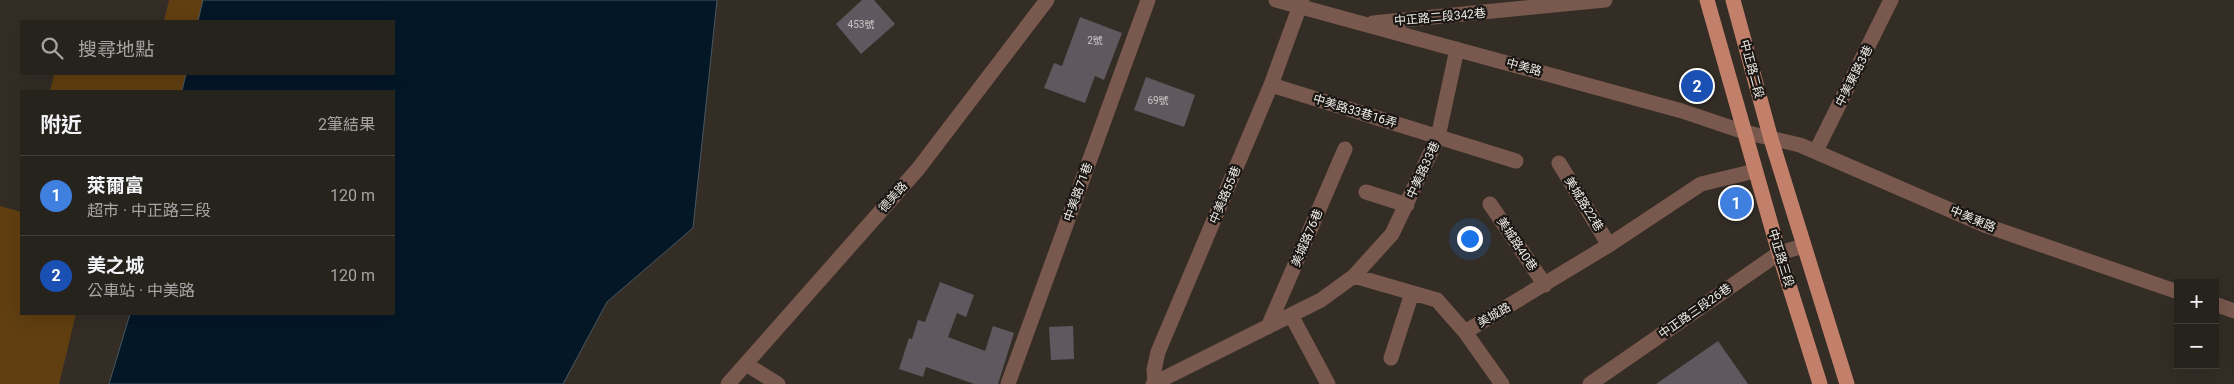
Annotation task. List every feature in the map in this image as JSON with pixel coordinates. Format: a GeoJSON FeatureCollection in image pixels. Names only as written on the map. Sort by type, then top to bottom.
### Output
{"type":"FeatureCollection","features":[{"type":"Feature","properties":{"kind":"main road","name":"中正路二段"},"geometry":{"type":"LineString","coordinates":[[1707,0],[1744,132]]}},
{"type":"Feature","properties":{"kind":"main road","name":"中正路二段"},"geometry":{"type":"LineString","coordinates":[[1733,0],[1771,139]]}},
{"type":"Feature","properties":{"kind":"main road","name":"中正路三段"},"geometry":{"type":"LineString","coordinates":[[1744,132],[1820,384]]}},
{"type":"Feature","properties":{"kind":"main road","name":"中正路三段"},"geometry":{"type":"LineString","coordinates":[[1771,139],[1847,384]]}},
{"type":"Feature","properties":{"kind":"street","name":"德美路"},"geometry":{"type":"LineString","coordinates":[[728,384],[918,170],[1046,0]]}},
{"type":"Feature","properties":{"kind":"street","name":"中美路71巷"},"geometry":{"type":"LineString","coordinates":[[1008,384],[1148,0]]}},
{"type":"Feature","properties":{"kind":"street","name":"中美路"},"geometry":{"type":"LineString","coordinates":[[1276,0],[1301,3],[1364,24],[1682,111],[1771,139]]}},
{"type":"Feature","properties":{"kind":"street","name":"中正路二段342巷"},"geometry":{"type":"LineString","coordinates":[[1364,24],[1500,5],[1605,0]]}},
{"type":"Feature","properties":{"kind":"street","name":"中美東路3巷"},"geometry":{"type":"LineString","coordinates":[[1816,151],[1891,0]]}},
{"type":"Feature","properties":{"kind":"street","name":"中美路55巷"},"geometry":{"type":"LineString","coordinates":[[1154,383],[1154,370],[1158,352],[1271,85],[1301,3]]}},
{"type":"Feature","properties":{"kind":"street","name":"中美路33巷"},"geometry":{"type":"LineString","coordinates":[[1354,276],[1392,234],[1438,137],[1457,49]]}},
{"type":"Feature","properties":{"kind":"street","name":"中美路33巷16弄"},"geometry":{"type":"LineString","coordinates":[[1271,85],[1516,161]]}},
{"type":"Feature","properties":{"kind":"street","name":"中美東路"},"geometry":{"type":"LineString","coordinates":[[1771,139],[1800,145],[1816,151],[1987,226],[2174,291]]}},
{"type":"Feature","properties":{"kind":"street","name":"美城路76巷"},"geometry":{"type":"LineString","coordinates":[[1268,326],[1345,149]]}},
{"type":"Feature","properties":{"kind":"street","name":"美城路22巷"},"geometry":{"type":"LineString","coordinates":[[1558,163],[1610,245]]}},
{"type":"Feature","properties":{"kind":"street","name":"美城路"},"geometry":{"type":"LineString","coordinates":[[1354,276],[1437,300],[1464,332],[1610,245],[1701,184],[1755,171]]}},
{"type":"Feature","properties":{"kind":"street"},"geometry":{"type":"LineString","coordinates":[[1366,192],[1407,205]]}},
{"type":"Feature","properties":{"kind":"street","name":"美城路40巷"},"geometry":{"type":"LineString","coordinates":[[1490,204],[1545,285]]}},
{"type":"Feature","properties":{"kind":"street","name":"中正路三段26巷"},"geometry":{"type":"LineString","coordinates":[[1590,384],[1779,253],[1804,246]]}},
{"type":"Feature","properties":{"kind":"street"},"geometry":{"type":"LineString","coordinates":[[1154,383],[1321,300],[1354,276]]}},
{"type":"Feature","properties":{"kind":"street"},"geometry":{"type":"LineString","coordinates":[[1391,358],[1412,293]]}},
{"type":"Feature","properties":{"kind":"street"},"geometry":{"type":"LineString","coordinates":[[2219,305],[2234,311]]}},
{"type":"Feature","properties":{"kind":"street"},"geometry":{"type":"LineString","coordinates":[[1291,315],[1328,384]]}},
{"type":"Feature","properties":{"kind":"street"},"geometry":{"type":"LineString","coordinates":[[1464,332],[1502,384]]}},
{"type":"Feature","properties":{"kind":"street"},"geometry":{"type":"LineString","coordinates":[[746,364],[778,384]]}},
{"type":"Feature","properties":{"kind":"shaded area"},"geometry":{"type":"Polygon","coordinates":[[[169,0],[203,0],[198,20],[164,20],[169,0]]]}},
{"type":"Feature","properties":{"kind":"shaded area"},"geometry":{"type":"Polygon","coordinates":[[[54,75],[186,75],[182,90],[50,90],[54,75]]]}},
{"type":"Feature","properties":{"kind":"shaded area"},"geometry":{"type":"Polygon","coordinates":[[[0,206],[20,212],[20,315],[76,315],[59,384],[0,384],[0,206]]]}},
{"type":"Feature","properties":{"kind":"water"},"geometry":{"type":"Polygon","coordinates":[[[203,0],[717,0],[693,228],[607,302],[563,384],[109,384],[130,315],[395,315],[395,90],[182,90],[186,75],[395,75],[395,20],[198,20],[203,0]]]}},
{"type":"Feature","properties":{"kind":"building"},"geometry":{"type":"Polygon","coordinates":[[[862,0],[874,0],[895,24],[861,54],[836,24],[862,0]]]}},
{"type":"Feature","properties":{"kind":"building"},"geometry":{"type":"Polygon","coordinates":[[[1080,17],[1122,33],[1104,80],[1095,76],[1085,103],[1044,88],[1054,63],[1062,66],[1080,17]]]}},
{"type":"Feature","properties":{"kind":"building"},"geometry":{"type":"Polygon","coordinates":[[[1146,77],[1195,95],[1184,127],[1134,110],[1146,77]]]}},
{"type":"Feature","properties":{"kind":"building"},"geometry":{"type":"Polygon","coordinates":[[[940,282],[974,295],[966,317],[957,313],[948,337],[985,351],[993,326],[1014,333],[998,384],[974,384],[926,367],[923,377],[899,369],[909,338],[912,339],[918,320],[925,322],[940,282]]]}},
{"type":"Feature","properties":{"kind":"building"},"geometry":{"type":"Polygon","coordinates":[[[1073,326],[1074,359],[1051,360],[1049,327],[1073,326]]]}},
{"type":"Feature","properties":{"kind":"building"},"geometry":{"type":"Polygon","coordinates":[[[1718,341],[1748,384],[1656,384],[1718,341]]]}},
{"type":"Feature","properties":{"kind":"place","name":"美之城"},"geometry":{"type":"Point","coordinates":[1697,86]}},
{"type":"Feature","properties":{"kind":"place","name":"萊爾富"},"geometry":{"type":"Point","coordinates":[1736,203]}}]}
